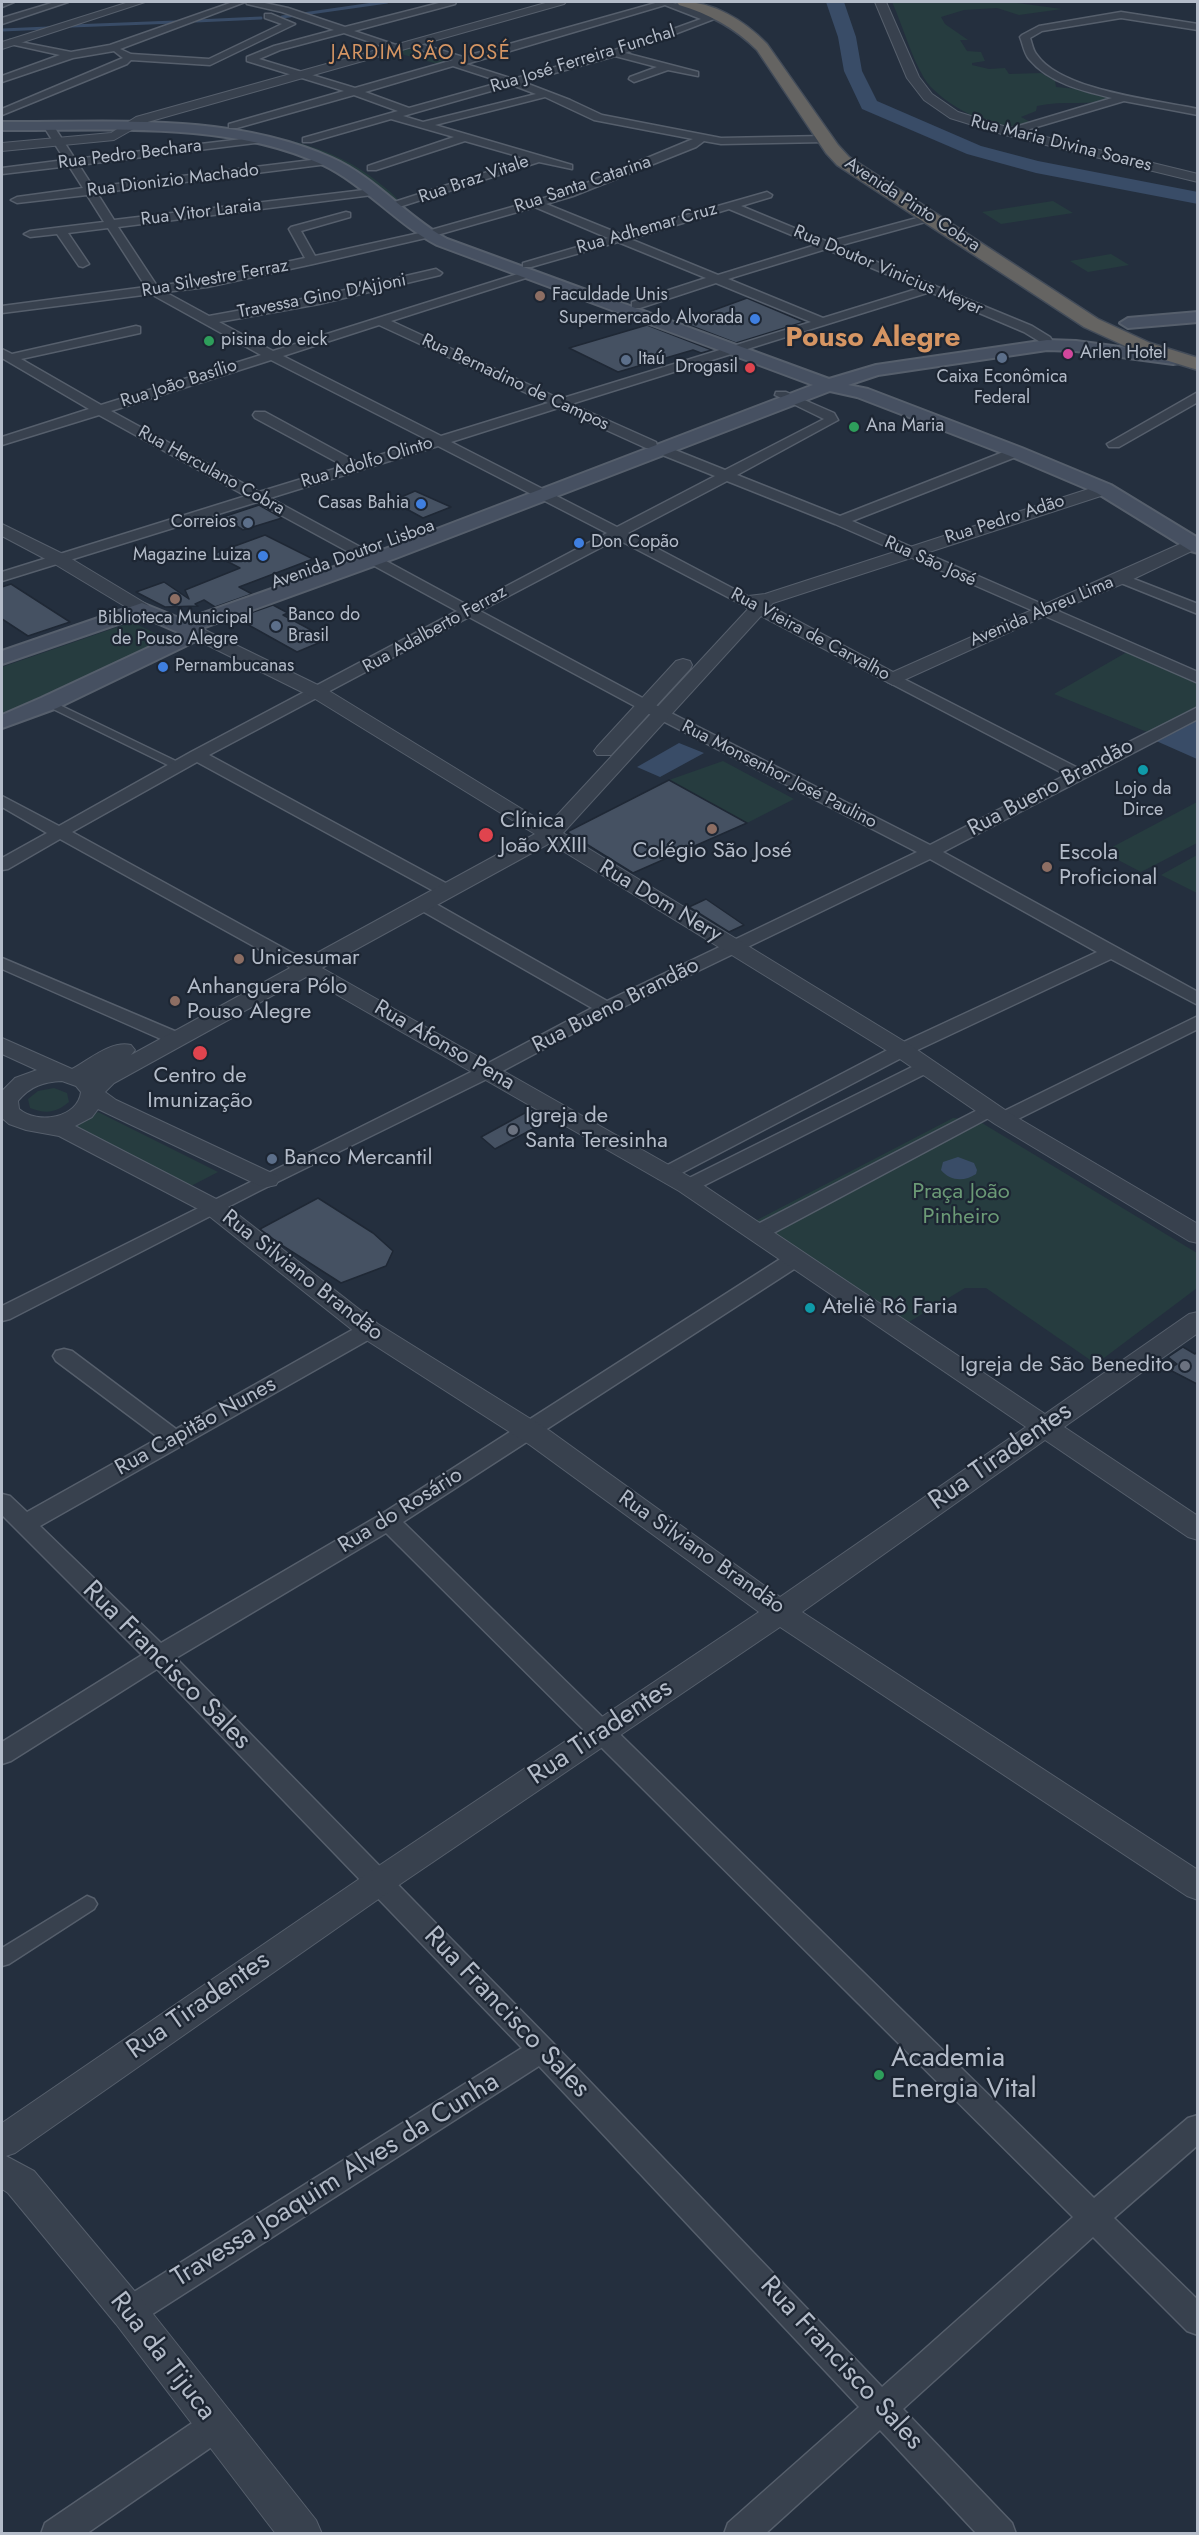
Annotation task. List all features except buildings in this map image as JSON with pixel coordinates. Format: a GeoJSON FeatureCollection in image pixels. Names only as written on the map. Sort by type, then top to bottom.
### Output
{"type":"FeatureCollection","features":[{"type":"Feature","properties":{"kind":"highway","name":"Avenida Pinto Cobra"},"geometry":{"type":"LineString","coordinates":[[684,2],[716,13],[737,24],[752,36],[825,139],[843,160],[862,175],[986,253],[1122,330]]}},
{"type":"Feature","properties":{"kind":"highway","name":"Avenida Pinto Cobra"},"geometry":{"type":"LineString","coordinates":[[708,2],[734,11],[766,30],[780,46],[847,146],[858,158],[1090,305],[1122,330]]}},
{"type":"Feature","properties":{"kind":"highway"},"geometry":{"type":"LineString","coordinates":[[986,253],[1010,254]]}},
{"type":"Feature","properties":{"kind":"highway"},"geometry":{"type":"LineString","coordinates":[[1122,330],[1160,339],[1197,354]]}},
{"type":"Feature","properties":{"kind":"highway"},"geometry":{"type":"LineString","coordinates":[[1122,330],[1173,359],[1197,364]]}},
{"type":"Feature","properties":{"kind":"main road"},"geometry":{"type":"LineString","coordinates":[[2,115],[133,124],[233,126],[269,130],[307,140],[372,168],[410,202],[433,233]]}},
{"type":"Feature","properties":{"kind":"main road"},"geometry":{"type":"LineString","coordinates":[[2,126],[133,124],[259,140],[290,147],[328,161],[433,233],[1016,452],[1104,489],[1195,544]]}},
{"type":"Feature","properties":{"kind":"main road"},"geometry":{"type":"LineString","coordinates":[[114,136],[172,130]]}},
{"type":"Feature","properties":{"kind":"main road"},"geometry":{"type":"LineString","coordinates":[[527,269],[636,305],[738,348]]}},
{"type":"Feature","properties":{"kind":"main road"},"geometry":{"type":"LineString","coordinates":[[1046,343],[1193,318]]}},
{"type":"Feature","properties":{"kind":"main road"},"geometry":{"type":"LineString","coordinates":[[1160,339],[1164,331],[1170,327],[1193,318]]}},
{"type":"Feature","properties":{"kind":"main road"},"geometry":{"type":"LineString","coordinates":[[1046,343],[1173,359]]}},
{"type":"Feature","properties":{"kind":"main road","name":"Avenida Doutor Lisboa"},"geometry":{"type":"LineString","coordinates":[[2,722],[49,703],[184,627],[365,556],[830,381],[876,370],[1046,343]]}},
{"type":"Feature","properties":{"kind":"main road"},"geometry":{"type":"LineString","coordinates":[[2,658],[142,609],[184,627]]}},
{"type":"Feature","properties":{"kind":"street"},"geometry":{"type":"LineString","coordinates":[[2,4],[9,2]]}},
{"type":"Feature","properties":{"kind":"street"},"geometry":{"type":"LineString","coordinates":[[2,21],[63,2]]}},
{"type":"Feature","properties":{"kind":"street"},"geometry":{"type":"LineString","coordinates":[[7,44],[139,2]]}},
{"type":"Feature","properties":{"kind":"street"},"geometry":{"type":"LineString","coordinates":[[2,79],[71,55],[112,48],[240,2]]}},
{"type":"Feature","properties":{"kind":"street"},"geometry":{"type":"LineString","coordinates":[[250,2],[285,10],[343,32],[396,48]]}},
{"type":"Feature","properties":{"kind":"street"},"geometry":{"type":"LineString","coordinates":[[408,111],[354,91],[252,60],[250,57],[452,2]]}},
{"type":"Feature","properties":{"kind":"street"},"geometry":{"type":"LineString","coordinates":[[2,147],[114,136],[133,124],[298,74],[411,45],[560,2]]}},
{"type":"Feature","properties":{"kind":"street"},"geometry":{"type":"LineString","coordinates":[[233,126],[666,2]]}},
{"type":"Feature","properties":{"kind":"street","name":"Rua José Ferreira Funchal"},"geometry":{"type":"LineString","coordinates":[[307,140],[615,53],[709,19],[666,2]]}},
{"type":"Feature","properties":{"kind":"street","name":"Rua Maria Divina Soares"},"geometry":{"type":"LineString","coordinates":[[880,2],[913,78],[928,97],[954,115],[1009,132],[1197,178]]}},
{"type":"Feature","properties":{"kind":"street"},"geometry":{"type":"LineString","coordinates":[[2,12],[16,16]]}},
{"type":"Feature","properties":{"kind":"street"},"geometry":{"type":"LineString","coordinates":[[1197,27],[1117,15],[1039,29],[1025,37],[1032,55],[1048,73],[1124,98],[1194,111],[1197,120]]}},
{"type":"Feature","properties":{"kind":"street"},"geometry":{"type":"LineString","coordinates":[[112,48],[129,57],[210,62],[290,24],[268,16]]}},
{"type":"Feature","properties":{"kind":"street"},"geometry":{"type":"LineString","coordinates":[[7,44],[71,55],[115,66]]}},
{"type":"Feature","properties":{"kind":"street"},"geometry":{"type":"LineString","coordinates":[[411,45],[569,103],[590,116],[721,141],[825,139]]}},
{"type":"Feature","properties":{"kind":"street"},"geometry":{"type":"LineString","coordinates":[[382,52],[404,59]]}},
{"type":"Feature","properties":{"kind":"street"},"geometry":{"type":"LineString","coordinates":[[615,53],[695,74]]}},
{"type":"Feature","properties":{"kind":"street"},"geometry":{"type":"LineString","coordinates":[[2,115],[115,66],[129,57]]}},
{"type":"Feature","properties":{"kind":"street"},"geometry":{"type":"LineString","coordinates":[[415,62],[438,69]]}},
{"type":"Feature","properties":{"kind":"street"},"geometry":{"type":"LineString","coordinates":[[634,79],[667,67]]}},
{"type":"Feature","properties":{"kind":"street"},"geometry":{"type":"LineString","coordinates":[[424,125],[546,94]]}},
{"type":"Feature","properties":{"kind":"street"},"geometry":{"type":"LineString","coordinates":[[1009,132],[1124,98]]}},
{"type":"Feature","properties":{"kind":"street"},"geometry":{"type":"LineString","coordinates":[[391,116],[568,167]]}},
{"type":"Feature","properties":{"kind":"street"},"geometry":{"type":"LineString","coordinates":[[49,127],[154,291]]}},
{"type":"Feature","properties":{"kind":"street"},"geometry":{"type":"LineString","coordinates":[[172,130],[195,148]]}},
{"type":"Feature","properties":{"kind":"street"},"geometry":{"type":"LineString","coordinates":[[372,168],[465,137]]}},
{"type":"Feature","properties":{"kind":"street","name":"Rua Santa Catarina"},"geometry":{"type":"LineString","coordinates":[[692,145],[702,137]]}},
{"type":"Feature","properties":{"kind":"street","name":"Rua Pedro Bechara"},"geometry":{"type":"LineString","coordinates":[[2,171],[259,140]]}},
{"type":"Feature","properties":{"kind":"street","name":"Rua Santa Catarina"},"geometry":{"type":"LineString","coordinates":[[433,233],[569,194],[692,145],[721,141]]}},
{"type":"Feature","properties":{"kind":"street","name":"Rua Braz Vitale"},"geometry":{"type":"LineString","coordinates":[[392,206],[538,159]]}},
{"type":"Feature","properties":{"kind":"street","name":"Rua Dionizio Machado"},"geometry":{"type":"LineString","coordinates":[[17,200],[328,161]]}},
{"type":"Feature","properties":{"kind":"street","name":"Rua Vitor Laraia"},"geometry":{"type":"LineString","coordinates":[[30,234],[372,192]]}},
{"type":"Feature","properties":{"kind":"street","name":"Rua Adhemar Cruz"},"geometry":{"type":"LineString","coordinates":[[527,269],[621,237],[767,195]]}},
{"type":"Feature","properties":{"kind":"street"},"geometry":{"type":"LineString","coordinates":[[536,204],[621,237],[820,321]]}},
{"type":"Feature","properties":{"kind":"street","name":"Rua Doutor Vinicius Meyer"},"geometry":{"type":"LineString","coordinates":[[728,205],[1028,329],[1046,343]]}},
{"type":"Feature","properties":{"kind":"street"},"geometry":{"type":"LineString","coordinates":[[313,261],[303,247],[295,231],[296,228],[346,215]]}},
{"type":"Feature","properties":{"kind":"street"},"geometry":{"type":"LineString","coordinates":[[636,305],[717,277],[932,217]]}},
{"type":"Feature","properties":{"kind":"street"},"geometry":{"type":"LineString","coordinates":[[60,230],[83,264]]}},
{"type":"Feature","properties":{"kind":"street","name":"Rua Silvestre Ferraz"},"geometry":{"type":"LineString","coordinates":[[2,310],[207,283],[433,233]]}},
{"type":"Feature","properties":{"kind":"street","name":"Rua João Basílio"},"geometry":{"type":"LineString","coordinates":[[3,439],[380,321],[527,269]]}},
{"type":"Feature","properties":{"kind":"street","name":"Travessa Gino D'Ajjoni"},"geometry":{"type":"LineString","coordinates":[[208,320],[319,300],[436,273]]}},
{"type":"Feature","properties":{"kind":"street","name":"Rua Adolfo Olinto"},"geometry":{"type":"LineString","coordinates":[[2,577],[931,288]]}},
{"type":"Feature","properties":{"kind":"street","name":"Rua Vieira de Carvalho"},"geometry":{"type":"LineString","coordinates":[[154,291],[271,355],[539,491],[615,533],[757,602],[893,679],[1077,774]]}},
{"type":"Feature","properties":{"kind":"street","name":"Rua Bernadino de Campos"},"geometry":{"type":"LineString","coordinates":[[380,321],[557,404],[656,447]]}},
{"type":"Feature","properties":{"kind":"street"},"geometry":{"type":"LineString","coordinates":[[6,356],[136,330]]}},
{"type":"Feature","properties":{"kind":"street","name":"Rua Herculano Cobra"},"geometry":{"type":"LineString","coordinates":[[6,356],[365,556]]}},
{"type":"Feature","properties":{"kind":"street"},"geometry":{"type":"LineString","coordinates":[[1114,444],[1197,396]]}},
{"type":"Feature","properties":{"kind":"street","name":"Rua Adalberto Ferraz"},"geometry":{"type":"LineString","coordinates":[[2,864],[198,755],[831,420],[829,416],[787,398]]}},
{"type":"Feature","properties":{"kind":"street"},"geometry":{"type":"LineString","coordinates":[[260,415],[355,467]]}},
{"type":"Feature","properties":{"kind":"street","name":"Rua São José"},"geometry":{"type":"LineString","coordinates":[[656,447],[840,521],[1197,678]]}},
{"type":"Feature","properties":{"kind":"street"},"geometry":{"type":"LineString","coordinates":[[840,521],[1016,452]]}},
{"type":"Feature","properties":{"kind":"street","name":"Rua Pedro Adão"},"geometry":{"type":"LineString","coordinates":[[757,602],[1104,489]]}},
{"type":"Feature","properties":{"kind":"street"},"geometry":{"type":"LineString","coordinates":[[2,529],[60,559],[142,609]]}},
{"type":"Feature","properties":{"kind":"street","name":"Avenida Abreu Lima"},"geometry":{"type":"LineString","coordinates":[[893,679],[1195,544]]}},
{"type":"Feature","properties":{"kind":"street","name":"Rua Monsenhor José Paulino"},"geometry":{"type":"LineString","coordinates":[[365,556],[653,709],[930,852],[1197,1000]]}},
{"type":"Feature","properties":{"kind":"street"},"geometry":{"type":"LineString","coordinates":[[1121,578],[1197,610]]}},
{"type":"Feature","properties":{"kind":"street"},"geometry":{"type":"LineString","coordinates":[[81,1084],[91,1106],[81,1115],[66,1122],[48,1125],[6,1111],[12,1090],[26,1080],[44,1075],[81,1084],[106,1078],[168,1035],[544,830],[653,709],[757,602]]}},
{"type":"Feature","properties":{"kind":"street","name":"Rua Dom Nery"},"geometry":{"type":"LineString","coordinates":[[184,627],[319,693],[902,1050]]}},
{"type":"Feature","properties":{"kind":"street"},"geometry":{"type":"LineString","coordinates":[[49,703],[178,766]]}},
{"type":"Feature","properties":{"kind":"street","name":"Rua Bueno Brandão"},"geometry":{"type":"LineString","coordinates":[[2,1314],[488,1071],[606,1008],[930,852],[1197,712]]}},
{"type":"Feature","properties":{"kind":"street"},"geometry":{"type":"LineString","coordinates":[[198,755],[439,886]]}},
{"type":"Feature","properties":{"kind":"street","name":"Rua Afonso Pena"},"geometry":{"type":"LineString","coordinates":[[2,801],[488,1071],[665,1174]]}},
{"type":"Feature","properties":{"kind":"street"},"geometry":{"type":"LineString","coordinates":[[297,964],[423,904],[439,886]]}},
{"type":"Feature","properties":{"kind":"street"},"geometry":{"type":"LineString","coordinates":[[423,904],[606,1008]]}},
{"type":"Feature","properties":{"kind":"street"},"geometry":{"type":"LineString","coordinates":[[665,1174],[902,1050],[1109,953]]}},
{"type":"Feature","properties":{"kind":"street"},"geometry":{"type":"LineString","coordinates":[[2,963],[168,1035]]}},
{"type":"Feature","properties":{"kind":"street"},"geometry":{"type":"LineString","coordinates":[[757,1233],[996,1114],[1197,1021]]}},
{"type":"Feature","properties":{"kind":"street"},"geometry":{"type":"LineString","coordinates":[[2,1045],[81,1084],[108,1105],[267,1180]]}},
{"type":"Feature","properties":{"kind":"street"},"geometry":{"type":"LineString","coordinates":[[902,1050],[996,1114],[1197,1235]]}},
{"type":"Feature","properties":{"kind":"street"},"geometry":{"type":"LineString","coordinates":[[688,1186],[926,1066]]}},
{"type":"Feature","properties":{"kind":"street","name":"Rua Silviano Brandão"},"geometry":{"type":"LineString","coordinates":[[48,1125],[68,1131],[213,1207],[369,1330],[526,1431],[780,1611],[1197,1887]]}},
{"type":"Feature","properties":{"kind":"street"},"geometry":{"type":"LineString","coordinates":[[665,1174],[688,1186],[1197,1530]]}},
{"type":"Feature","properties":{"kind":"street","name":"Rua do Rosário"},"geometry":{"type":"LineString","coordinates":[[2,1754],[159,1656],[388,1521],[795,1259]]}},
{"type":"Feature","properties":{"kind":"street","name":"Rua Tiradentes"},"geometry":{"type":"LineString","coordinates":[[6,2131],[604,1732],[1197,1320]]}},
{"type":"Feature","properties":{"kind":"street","name":"Rua Capitão Nunes"},"geometry":{"type":"LineString","coordinates":[[23,1525],[369,1330]]}},
{"type":"Feature","properties":{"kind":"street"},"geometry":{"type":"LineString","coordinates":[[64,1356],[175,1439]]}},
{"type":"Feature","properties":{"kind":"street","name":"Rua Francisco Sales"},"geometry":{"type":"LineString","coordinates":[[2,1502],[159,1656],[542,2050],[1000,2534]]}},
{"type":"Feature","properties":{"kind":"street"},"geometry":{"type":"LineString","coordinates":[[388,1521],[604,1732],[1197,2321]]}},
{"type":"Feature","properties":{"kind":"street"},"geometry":{"type":"LineString","coordinates":[[2,1958],[87,1904]]}},
{"type":"Feature","properties":{"kind":"street","name":"Travessa Joaquim Alves da Cunha"},"geometry":{"type":"LineString","coordinates":[[129,2312],[542,2050]]}},
{"type":"Feature","properties":{"kind":"street"},"geometry":{"type":"LineString","coordinates":[[740,2534],[883,2408],[1092,2217],[1197,2127]]}},
{"type":"Feature","properties":{"kind":"street","name":"Rua da Tijuca"},"geometry":{"type":"LineString","coordinates":[[6,2131],[11,2176],[129,2312],[302,2534]]}},
{"type":"Feature","properties":{"kind":"street"},"geometry":{"type":"LineString","coordinates":[[57,2534],[216,2426]]}},
{"type":"Feature","properties":{"kind":"green space"},"geometry":{"type":"Polygon","coordinates":[[[892,2],[1010,2],[1062,9],[1019,15],[997,8],[964,10],[941,17],[945,24],[968,40],[960,40],[967,51],[981,52],[985,61],[972,63],[972,65],[989,69],[1005,68],[1009,74],[1041,73],[1055,81],[1056,87],[1088,90],[1118,99],[1037,106],[1036,111],[1021,117],[1032,123],[1015,127],[999,126],[975,117],[939,95],[924,78],[892,2]]]}},
{"type":"Feature","properties":{"kind":"green space"},"geometry":{"type":"Polygon","coordinates":[[[413,47],[463,61],[446,66],[393,52],[413,47]]]}},
{"type":"Feature","properties":{"kind":"green space"},"geometry":{"type":"Polygon","coordinates":[[[221,129],[284,139],[324,151],[361,170],[398,200],[394,201],[305,150],[221,129]]]}},
{"type":"Feature","properties":{"kind":"green space"},"geometry":{"type":"Polygon","coordinates":[[[1053,201],[1073,213],[1001,224],[982,212],[1053,201]]]}},
{"type":"Feature","properties":{"kind":"green space"},"geometry":{"type":"Polygon","coordinates":[[[1111,254],[1129,265],[1088,272],[1070,261],[1111,254]]]}},
{"type":"Feature","properties":{"kind":"green space"},"geometry":{"type":"Polygon","coordinates":[[[132,622],[167,639],[2,714],[2,667],[132,622]]]}},
{"type":"Feature","properties":{"kind":"green space"},"geometry":{"type":"Polygon","coordinates":[[[1127,652],[1197,681],[1197,707],[1147,732],[1054,694],[1127,652]]]}},
{"type":"Feature","properties":{"kind":"green space"},"geometry":{"type":"Polygon","coordinates":[[[723,761],[794,799],[747,823],[669,780],[723,761]]]}},
{"type":"Feature","properties":{"kind":"green space"},"geometry":{"type":"Polygon","coordinates":[[[1197,802],[1197,843],[1141,872],[1103,852],[1197,802]]]}},
{"type":"Feature","properties":{"kind":"green space"},"geometry":{"type":"Polygon","coordinates":[[[1197,855],[1197,893],[1161,875],[1197,855]]]}},
{"type":"Feature","properties":{"kind":"green space"},"geometry":{"type":"Polygon","coordinates":[[[54,1088],[67,1093],[69,1102],[51,1111],[30,1108],[28,1099],[38,1091],[54,1088]]]}},
{"type":"Feature","properties":{"kind":"green space"},"geometry":{"type":"Polygon","coordinates":[[[98,1112],[218,1172],[189,1187],[76,1126],[98,1112]]]}},
{"type":"Feature","properties":{"kind":"green space","name":"Praça João Pinheiro"},"geometry":{"type":"Polygon","coordinates":[[[953,1118],[977,1120],[1197,1253],[1197,1288],[1096,1364],[986,1288],[965,1288],[904,1325],[755,1221],[953,1118]]]}},
{"type":"Feature","properties":{"kind":"water"},"geometry":{"type":"Polygon","coordinates":[[[1197,715],[1197,759],[1154,740],[1197,715]]]}},
{"type":"Feature","properties":{"kind":"water"},"geometry":{"type":"Polygon","coordinates":[[[679,743],[704,753],[660,777],[637,767],[679,743]]]}},
{"type":"Feature","properties":{"kind":"water"},"geometry":{"type":"Polygon","coordinates":[[[958,1157],[974,1163],[976,1174],[957,1179],[941,1170],[943,1162],[958,1157]]]}},
{"type":"Feature","properties":{"kind":"waterway"},"geometry":{"type":"LineString","coordinates":[[282,17],[387,2]]}},
{"type":"Feature","properties":{"kind":"waterway"},"geometry":{"type":"LineString","coordinates":[[835,2],[847,37],[853,71],[869,105],[974,150],[1036,167],[1198,198]]}},
{"type":"Feature","properties":{"kind":"waterway"},"geometry":{"type":"LineString","coordinates":[[196,21],[261,18]]}},
{"type":"Feature","properties":{"kind":"waterway"},"geometry":{"type":"LineString","coordinates":[[71,26],[175,22]]}},
{"type":"Feature","properties":{"kind":"waterway"},"geometry":{"type":"LineString","coordinates":[[2,30],[48,28]]}},
{"type":"Feature","properties":{"kind":"place","name":"Faculdade Unis"},"geometry":{"type":"Point","coordinates":[540,296]}},
{"type":"Feature","properties":{"kind":"place","name":"Supermercado Alvorada"},"geometry":{"type":"Point","coordinates":[755,319]}},
{"type":"Feature","properties":{"kind":"place","name":"pisina do eick"},"geometry":{"type":"Point","coordinates":[209,341]}},
{"type":"Feature","properties":{"kind":"place","name":"Arlen Hotel"},"geometry":{"type":"Point","coordinates":[1068,354]}},
{"type":"Feature","properties":{"kind":"place","name":"Caixa Econômica Federal"},"geometry":{"type":"Point","coordinates":[1002,358]}},
{"type":"Feature","properties":{"kind":"place","name":"Itaú"},"geometry":{"type":"Point","coordinates":[626,360]}},
{"type":"Feature","properties":{"kind":"place","name":"Drogasil"},"geometry":{"type":"Point","coordinates":[750,368]}},
{"type":"Feature","properties":{"kind":"place","name":"Ana Maria"},"geometry":{"type":"Point","coordinates":[854,427]}},
{"type":"Feature","properties":{"kind":"place","name":"Casas Bahia"},"geometry":{"type":"Point","coordinates":[421,504]}},
{"type":"Feature","properties":{"kind":"place","name":"Correios"},"geometry":{"type":"Point","coordinates":[248,523]}},
{"type":"Feature","properties":{"kind":"place","name":"Don Copão"},"geometry":{"type":"Point","coordinates":[579,543]}},
{"type":"Feature","properties":{"kind":"place","name":"Magazine Luiza"},"geometry":{"type":"Point","coordinates":[263,556]}},
{"type":"Feature","properties":{"kind":"place","name":"Biblioteca Municipal de Pouso Alegre"},"geometry":{"type":"Point","coordinates":[175,599]}},
{"type":"Feature","properties":{"kind":"place","name":"Banco do Brasil"},"geometry":{"type":"Point","coordinates":[276,626]}},
{"type":"Feature","properties":{"kind":"place","name":"Pernambucanas"},"geometry":{"type":"Point","coordinates":[163,667]}},
{"type":"Feature","properties":{"kind":"place","name":"Lojo da Dirce"},"geometry":{"type":"Point","coordinates":[1143,770]}},
{"type":"Feature","properties":{"kind":"place","name":"Colégio São José"},"geometry":{"type":"Point","coordinates":[712,829]}},
{"type":"Feature","properties":{"kind":"place","name":"Clínica João XXIII"},"geometry":{"type":"Point","coordinates":[486,835]}},
{"type":"Feature","properties":{"kind":"place","name":"Escola Proficional"},"geometry":{"type":"Point","coordinates":[1047,867]}},
{"type":"Feature","properties":{"kind":"place","name":"Unicesumar"},"geometry":{"type":"Point","coordinates":[239,959]}},
{"type":"Feature","properties":{"kind":"place","name":"Anhanguera Pólo Pouso Alegre"},"geometry":{"type":"Point","coordinates":[175,1001]}},
{"type":"Feature","properties":{"kind":"place","name":"Centro de Imunização"},"geometry":{"type":"Point","coordinates":[200,1053]}},
{"type":"Feature","properties":{"kind":"place","name":"Igreja de Santa Teresinha"},"geometry":{"type":"Point","coordinates":[513,1130]}},
{"type":"Feature","properties":{"kind":"place","name":"Banco Mercantil"},"geometry":{"type":"Point","coordinates":[272,1159]}},
{"type":"Feature","properties":{"kind":"place","name":"Ateliê Rô Faria"},"geometry":{"type":"Point","coordinates":[810,1308]}},
{"type":"Feature","properties":{"kind":"place","name":"Igreja de São Benedito"},"geometry":{"type":"Point","coordinates":[1185,1366]}},
{"type":"Feature","properties":{"kind":"place","name":"Academia Energia Vital"},"geometry":{"type":"Point","coordinates":[879,2075]}},
{"type":"Feature","properties":{"kind":"district","name":"JARDIM SÃO JOSÉ"},"geometry":{"type":"Point","coordinates":[421,54]}},
{"type":"Feature","properties":{"kind":"district","name":"Pouso Alegre"},"geometry":{"type":"Point","coordinates":[873,339]}}]}
